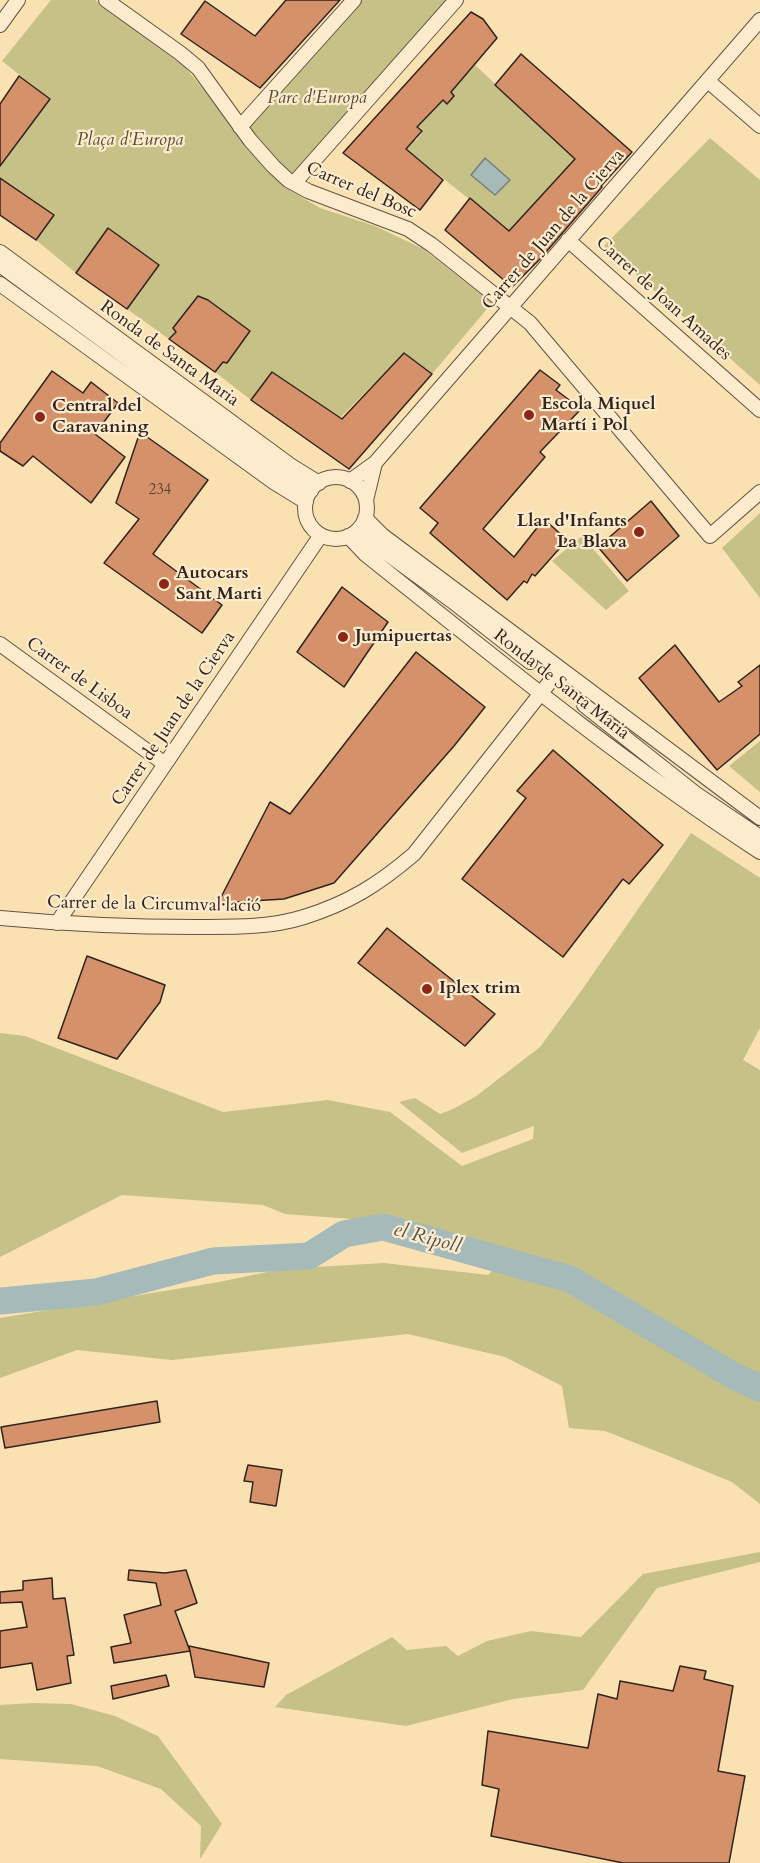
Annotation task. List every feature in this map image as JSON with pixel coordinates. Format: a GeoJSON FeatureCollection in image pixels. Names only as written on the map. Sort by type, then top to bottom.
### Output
{"type":"FeatureCollection","features":[{"type":"Feature","properties":{"kind":"street"},"geometry":{"type":"LineString","coordinates":[[0,25],[18,0]]}},
{"type":"Feature","properties":{"kind":"street","name":"Carrer del Bosc"},"geometry":{"type":"LineString","coordinates":[[106,0],[180,52],[198,68],[240,127],[288,180],[308,191],[408,229],[432,245],[530,323],[710,536],[760,492]]}},
{"type":"Feature","properties":{"kind":"street"},"geometry":{"type":"LineString","coordinates":[[240,127],[354,0]]}},
{"type":"Feature","properties":{"kind":"street"},"geometry":{"type":"LineString","coordinates":[[295,182],[456,0]]}},
{"type":"Feature","properties":{"kind":"street","name":"Carrer de Juan de la Cierva"},"geometry":{"type":"LineString","coordinates":[[350,481],[375,463],[760,20]]}},
{"type":"Feature","properties":{"kind":"street"},"geometry":{"type":"LineString","coordinates":[[708,81],[760,126]]}},
{"type":"Feature","properties":{"kind":"street","name":"Carrer de Joan Amades"},"geometry":{"type":"LineString","coordinates":[[568,240],[760,410]]}},
{"type":"Feature","properties":{"kind":"street","name":"Ronda de Santa Maria"},"geometry":{"type":"LineString","coordinates":[[0,252],[290,465],[312,492]]}},
{"type":"Feature","properties":{"kind":"street","name":"Ronda de Santa Maria"},"geometry":{"type":"LineString","coordinates":[[0,266],[283,474],[312,492]]}},
{"type":"Feature","properties":{"kind":"street"},"geometry":{"type":"LineString","coordinates":[[0,284],[275,483],[312,492]]}},
{"type":"Feature","properties":{"kind":"street","name":"Carrer de Juan de la Cierva"},"geometry":{"type":"LineString","coordinates":[[366,500],[375,463]]}},
{"type":"Feature","properties":{"kind":"street"},"geometry":{"type":"LineString","coordinates":[[337,477],[350,481],[362,490],[366,500],[357,528],[337,539],[321,535],[309,523],[306,512],[312,492],[337,477]]}},
{"type":"Feature","properties":{"kind":"street","name":"Ronda de Santa Maria"},"geometry":{"type":"LineString","coordinates":[[357,528],[374,544],[530,662]]}},
{"type":"Feature","properties":{"kind":"street","name":"Ronda de Santa Maria"},"geometry":{"type":"LineString","coordinates":[[357,528],[391,542],[760,818]]}},
{"type":"Feature","properties":{"kind":"street","name":"Ronda de Santa Maria"},"geometry":{"type":"LineString","coordinates":[[357,528],[365,554],[541,694],[690,806],[760,852]]}},
{"type":"Feature","properties":{"kind":"street","name":"Carrer de Juan de la Cierva"},"geometry":{"type":"LineString","coordinates":[[57,923],[321,535]]}},
{"type":"Feature","properties":{"kind":"street","name":"Carrer de Lisboa"},"geometry":{"type":"LineString","coordinates":[[0,644],[165,764]]}},
{"type":"Feature","properties":{"kind":"street","name":"Carrer de la Circumval·lació"},"geometry":{"type":"LineString","coordinates":[[0,918],[131,926],[254,927],[303,918],[347,901],[385,879],[414,854],[560,669]]}},
{"type":"Feature","properties":{"kind":"street","name":"Ronda de Santa Maria"},"geometry":{"type":"LineString","coordinates":[[584,705],[695,792],[760,837]]}},
{"type":"Feature","properties":{"kind":"green space","name":"Plaça d'Europa"},"geometry":{"type":"Polygon","coordinates":[[[51,0],[95,0],[184,66],[286,188],[320,208],[375,226],[423,249],[492,303],[432,374],[404,353],[340,418],[272,372],[251,400],[215,372],[223,362],[227,363],[249,331],[208,300],[198,296],[173,328],[176,332],[169,339],[127,309],[159,264],[108,229],[76,273],[36,240],[54,215],[0,178],[0,165],[50,99],[2,61],[51,0]]]}},
{"type":"Feature","properties":{"kind":"green space","name":"Parc d'Europa"},"geometry":{"type":"Polygon","coordinates":[[[354,0],[456,0],[295,182],[240,127],[354,0]]]}},
{"type":"Feature","properties":{"kind":"green space"},"geometry":{"type":"Polygon","coordinates":[[[475,65],[575,159],[509,231],[400,144],[408,135],[416,141],[422,132],[417,127],[443,100],[447,104],[454,96],[451,92],[475,65]]]}},
{"type":"Feature","properties":{"kind":"green space"},"geometry":{"type":"Polygon","coordinates":[[[710,138],[760,180],[760,385],[604,246],[710,138]]]}},
{"type":"Feature","properties":{"kind":"green space"},"geometry":{"type":"Polygon","coordinates":[[[760,513],[760,598],[722,548],[760,513]]]}},
{"type":"Feature","properties":{"kind":"green space"},"geometry":{"type":"Polygon","coordinates":[[[582,536],[629,591],[606,610],[552,561],[582,536]]]}},
{"type":"Feature","properties":{"kind":"green space"},"geometry":{"type":"Polygon","coordinates":[[[760,741],[760,792],[729,766],[760,741]]]}},
{"type":"Feature","properties":{"kind":"green space"},"geometry":{"type":"Polygon","coordinates":[[[691,833],[760,878],[760,1028],[743,1060],[760,1070],[760,1504],[732,1482],[671,1457],[605,1431],[569,1428],[562,1386],[505,1357],[408,1334],[172,1360],[77,1350],[0,1378],[0,1318],[219,1282],[282,1269],[384,1263],[488,1275],[508,1256],[379,1221],[285,1214],[263,1205],[122,1195],[0,1257],[0,1033],[25,1036],[223,1112],[328,1100],[390,1112],[462,1166],[533,1139],[534,1126],[462,1153],[399,1102],[415,1098],[440,1114],[453,1109],[475,1097],[540,1047],[691,833]]]}},
{"type":"Feature","properties":{"kind":"green space"},"geometry":{"type":"Polygon","coordinates":[[[760,1552],[760,1562],[657,1588],[583,1690],[513,1699],[406,1726],[275,1707],[286,1695],[392,1637],[407,1650],[446,1646],[458,1656],[487,1641],[531,1631],[581,1637],[643,1574],[760,1552]]]}},
{"type":"Feature","properties":{"kind":"green space"},"geometry":{"type":"Polygon","coordinates":[[[71,1704],[115,1716],[158,1736],[222,1824],[200,1859],[201,1826],[161,1789],[97,1766],[0,1759],[0,1705],[71,1704]]]}},
{"type":"Feature","properties":{"kind":"shaded area"},"geometry":{"type":"Polygon","coordinates":[[[485,158],[510,180],[495,195],[471,175],[485,158]]]}},
{"type":"Feature","properties":{"kind":"building"},"geometry":{"type":"Polygon","coordinates":[[[286,0],[340,0],[260,88],[181,34],[205,1],[255,36],[286,0]]]}},
{"type":"Feature","properties":{"kind":"building"},"geometry":{"type":"Polygon","coordinates":[[[471,12],[483,19],[497,38],[451,92],[454,96],[447,104],[443,100],[417,127],[422,131],[406,149],[443,180],[420,210],[343,153],[471,12]]]}},
{"type":"Feature","properties":{"kind":"building"},"geometry":{"type":"Polygon","coordinates":[[[521,54],[632,152],[540,259],[512,287],[445,230],[470,198],[509,231],[575,159],[495,85],[521,54]]]}},
{"type":"Feature","properties":{"kind":"building"},"geometry":{"type":"Polygon","coordinates":[[[19,76],[50,99],[0,166],[0,104],[19,76]]]}},
{"type":"Feature","properties":{"kind":"building"},"geometry":{"type":"Polygon","coordinates":[[[0,178],[54,215],[36,240],[0,215],[0,178]]]}},
{"type":"Feature","properties":{"kind":"building"},"geometry":{"type":"Polygon","coordinates":[[[108,228],[159,265],[127,309],[76,273],[108,228]]]}},
{"type":"Feature","properties":{"kind":"building"},"geometry":{"type":"Polygon","coordinates":[[[198,296],[208,300],[250,331],[227,363],[223,362],[215,372],[169,339],[176,332],[173,328],[198,296]]]}},
{"type":"Feature","properties":{"kind":"building"},"geometry":{"type":"Polygon","coordinates":[[[404,353],[432,374],[349,469],[251,400],[272,372],[342,419],[404,353]]]}},
{"type":"Feature","properties":{"kind":"building"},"geometry":{"type":"Polygon","coordinates":[[[540,370],[560,385],[556,390],[581,409],[540,452],[545,457],[483,529],[514,557],[544,519],[567,540],[535,576],[532,574],[527,583],[524,581],[507,600],[430,533],[438,523],[420,508],[540,370]]]}},
{"type":"Feature","properties":{"kind":"building"},"geometry":{"type":"Polygon","coordinates":[[[52,371],[83,393],[91,382],[118,403],[95,434],[125,457],[91,503],[33,456],[23,466],[0,451],[0,443],[52,371]]]}},
{"type":"Feature","properties":{"kind":"building"},"geometry":{"type":"Polygon","coordinates":[[[140,432],[208,480],[153,554],[222,605],[202,633],[104,563],[139,519],[116,503],[140,432]]]}},
{"type":"Feature","properties":{"kind":"building"},"geometry":{"type":"Polygon","coordinates":[[[651,501],[679,536],[627,581],[598,547],[651,501]]]}},
{"type":"Feature","properties":{"kind":"building","name":"Jumipuertas"},"geometry":{"type":"Polygon","coordinates":[[[342,587],[388,622],[344,687],[297,652],[342,587]]]}},
{"type":"Feature","properties":{"kind":"building"},"geometry":{"type":"Polygon","coordinates":[[[675,645],[719,702],[742,686],[738,682],[760,665],[760,734],[717,770],[639,678],[675,645]]]}},
{"type":"Feature","properties":{"kind":"building"},"geometry":{"type":"Polygon","coordinates":[[[416,652],[485,707],[454,746],[334,883],[284,899],[218,903],[270,802],[290,814],[416,652]]]}},
{"type":"Feature","properties":{"kind":"building"},"geometry":{"type":"Polygon","coordinates":[[[553,750],[663,845],[629,884],[623,879],[563,957],[462,879],[526,798],[517,791],[553,750]]]}},
{"type":"Feature","properties":{"kind":"building","name":"Iplex trim"},"geometry":{"type":"Polygon","coordinates":[[[387,928],[495,1014],[465,1046],[358,963],[387,928]]]}},
{"type":"Feature","properties":{"kind":"building"},"geometry":{"type":"Polygon","coordinates":[[[87,956],[165,985],[160,1002],[117,1059],[58,1038],[87,956]]]}},
{"type":"Feature","properties":{"kind":"building"},"geometry":{"type":"Polygon","coordinates":[[[157,1401],[160,1422],[5,1448],[1,1427],[157,1401]]]}},
{"type":"Feature","properties":{"kind":"building"},"geometry":{"type":"Polygon","coordinates":[[[248,1465],[282,1470],[276,1506],[250,1502],[253,1482],[244,1481],[248,1465]]]}},
{"type":"Feature","properties":{"kind":"building"},"geometry":{"type":"Polygon","coordinates":[[[129,1570],[165,1573],[186,1570],[197,1603],[175,1611],[190,1651],[114,1663],[111,1647],[131,1643],[124,1615],[161,1605],[156,1583],[128,1580],[129,1570]]]}},
{"type":"Feature","properties":{"kind":"building"},"geometry":{"type":"Polygon","coordinates":[[[52,1578],[53,1599],[65,1598],[74,1655],[67,1656],[71,1683],[37,1690],[32,1663],[0,1668],[0,1631],[27,1627],[22,1602],[0,1603],[0,1592],[23,1590],[23,1581],[52,1578]]]}},
{"type":"Feature","properties":{"kind":"building"},"geometry":{"type":"Polygon","coordinates":[[[189,1646],[269,1663],[264,1687],[195,1677],[189,1646]]]}},
{"type":"Feature","properties":{"kind":"building"},"geometry":{"type":"Polygon","coordinates":[[[680,1666],[706,1671],[704,1679],[733,1686],[718,1771],[745,1776],[729,1863],[623,1863],[491,1836],[499,1789],[482,1785],[488,1731],[588,1748],[598,1694],[617,1699],[620,1681],[673,1691],[680,1666]]]}},
{"type":"Feature","properties":{"kind":"building"},"geometry":{"type":"Polygon","coordinates":[[[166,1675],[169,1686],[113,1699],[111,1686],[166,1675]]]}},
{"type":"Feature","properties":{"kind":"waterway","name":"el Ripoll"},"geometry":{"type":"LineString","coordinates":[[0,1301],[96,1292],[213,1261],[309,1256],[344,1234],[383,1227],[570,1279],[734,1376],[760,1388]]}},
{"type":"Feature","properties":{"kind":"place","name":"Escola Miquel Martí i Pol"},"geometry":{"type":"Point","coordinates":[529,415]}},
{"type":"Feature","properties":{"kind":"place","name":"Central del Caravaning"},"geometry":{"type":"Point","coordinates":[40,417]}},
{"type":"Feature","properties":{"kind":"place","name":"Llar d'Infants La Blava"},"geometry":{"type":"Point","coordinates":[639,532]}},
{"type":"Feature","properties":{"kind":"place","name":"Autocars Sant Marti"},"geometry":{"type":"Point","coordinates":[164,584]}},
{"type":"Feature","properties":{"kind":"place","name":"Jumipuertas"},"geometry":{"type":"Point","coordinates":[343,637]}},
{"type":"Feature","properties":{"kind":"place","name":"Iplex trim"},"geometry":{"type":"Point","coordinates":[427,989]}}]}
